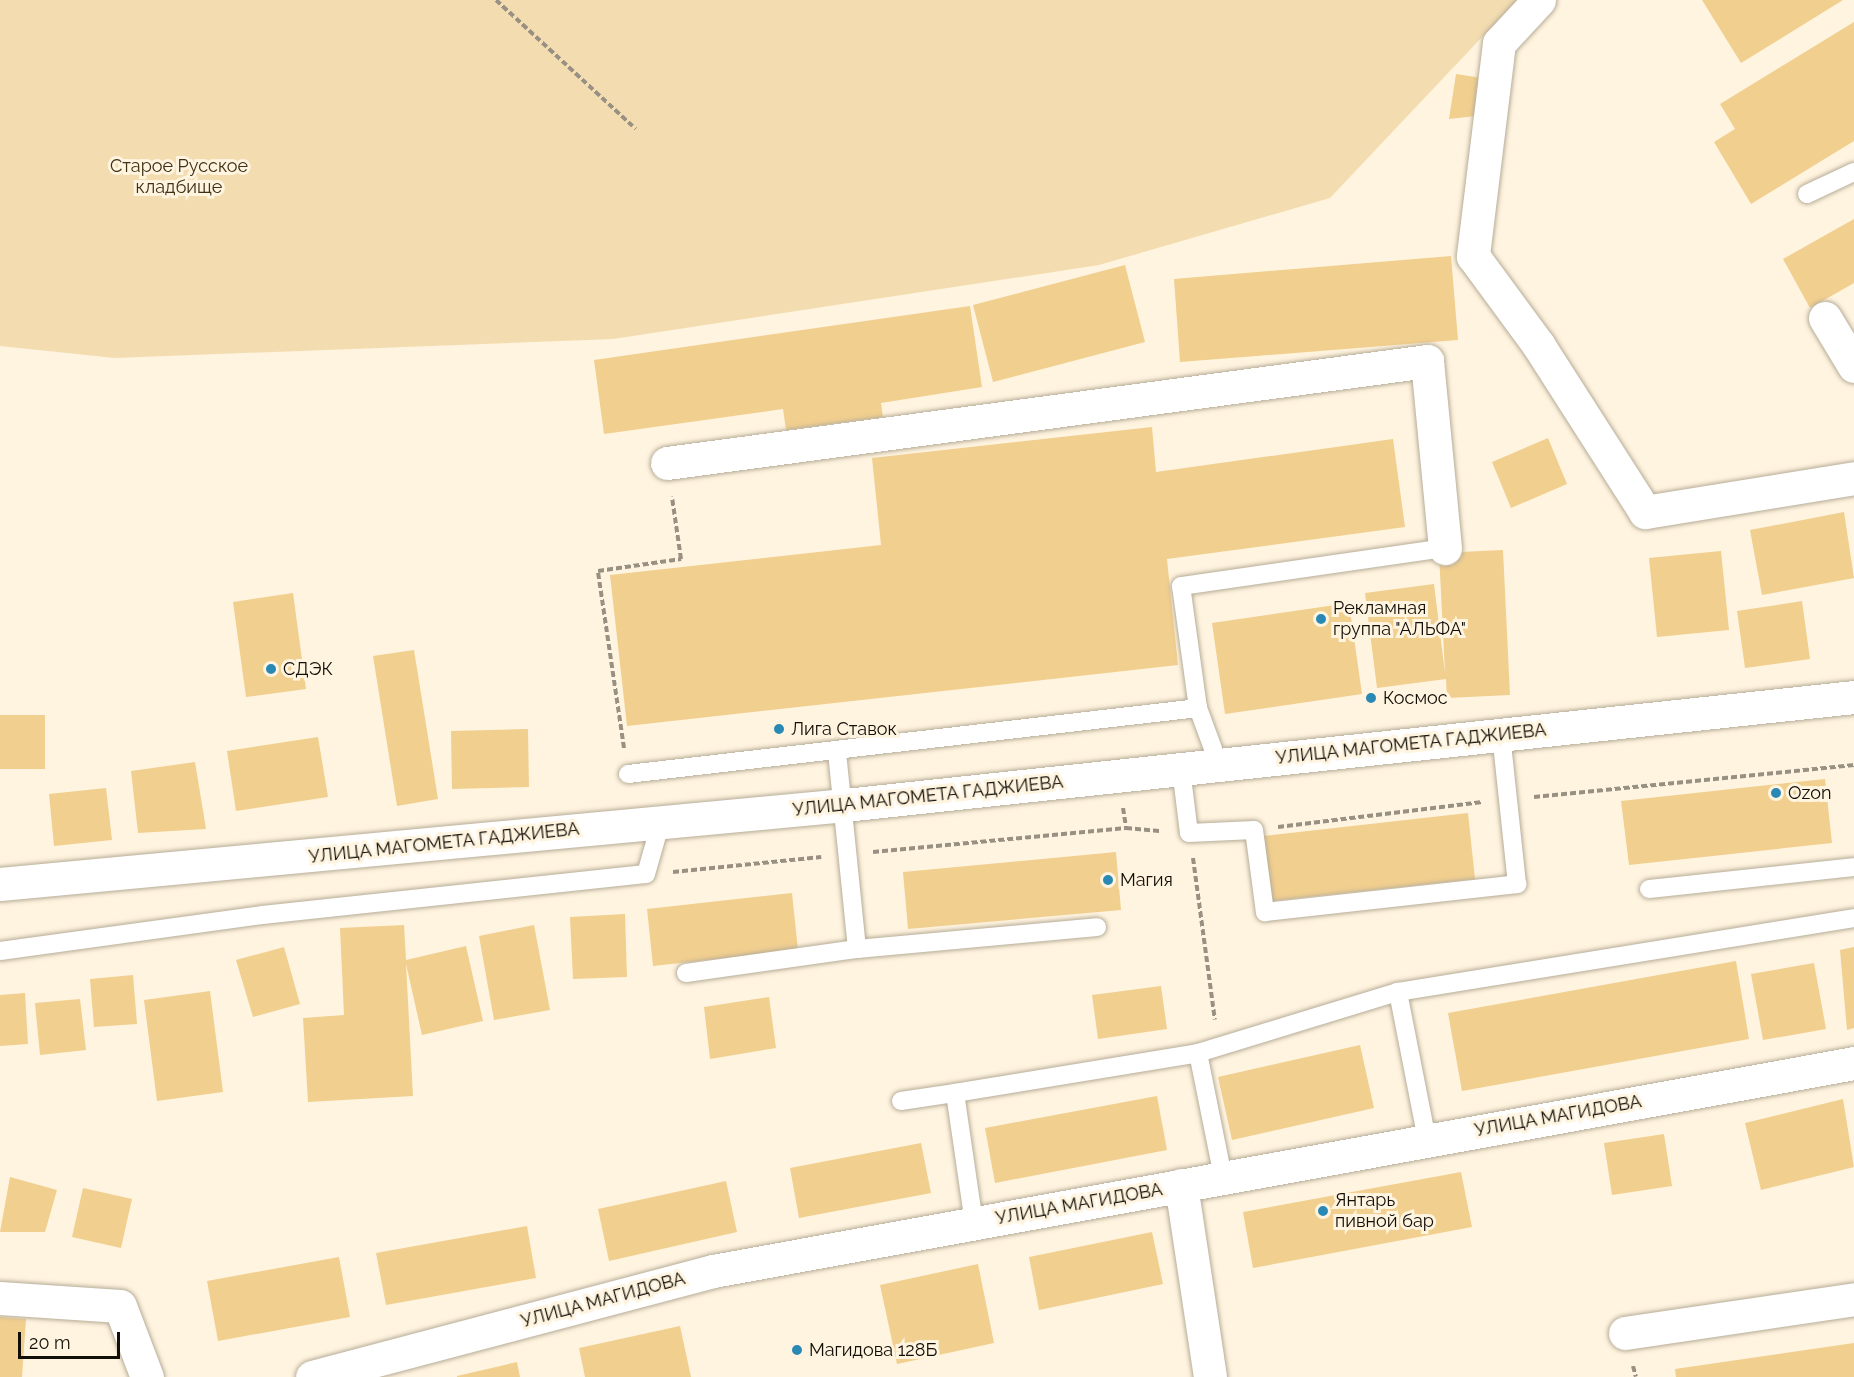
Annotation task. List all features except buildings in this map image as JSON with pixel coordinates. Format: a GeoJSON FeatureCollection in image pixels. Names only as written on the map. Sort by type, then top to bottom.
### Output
{"type":"FeatureCollection","features":[{"type":"Feature","properties":{"kind":"street"},"geometry":{"type":"LineString","coordinates":[[1539,0],[1499,43],[1473,256],[1539,346],[1646,512],[1854,478]]}},
{"type":"Feature","properties":{"kind":"street"},"geometry":{"type":"LineString","coordinates":[[1825,318],[1854,366]]}},
{"type":"Feature","properties":{"kind":"street"},"geometry":{"type":"LineString","coordinates":[[667,463],[1427,361],[1445,548]]}},
{"type":"Feature","properties":{"kind":"street","name":"УЛИЦА МАГОМЕТА ГАДЖИЕВА"},"geometry":{"type":"LineString","coordinates":[[0,891],[658,831],[1854,697]]}},
{"type":"Feature","properties":{"kind":"street","name":"УЛИЦА МАГОМЕТА ГАДЖИЕВА"},"geometry":{"type":"LineString","coordinates":[[1181,772],[1219,765],[1854,705]]}},
{"type":"Feature","properties":{"kind":"street","name":"УЛИЦА МАГОМЕТА ГАДЖИЕВА"},"geometry":{"type":"LineString","coordinates":[[0,884],[845,810]]}},
{"type":"Feature","properties":{"kind":"street","name":"УЛИЦА МАГИДОВА"},"geometry":{"type":"LineString","coordinates":[[312,1377],[713,1271],[1854,1063]]}},
{"type":"Feature","properties":{"kind":"street"},"geometry":{"type":"LineString","coordinates":[[1180,1185],[1210,1377]]}},
{"type":"Feature","properties":{"kind":"street"},"geometry":{"type":"LineString","coordinates":[[0,1298],[120,1306],[147,1377]]}},
{"type":"Feature","properties":{"kind":"street"},"geometry":{"type":"LineString","coordinates":[[1625,1333],[1854,1299]]}},
{"type":"Feature","properties":{"kind":"lane"},"geometry":{"type":"LineString","coordinates":[[1807,194],[1854,172]]}},
{"type":"Feature","properties":{"kind":"lane"},"geometry":{"type":"LineString","coordinates":[[1219,765],[1198,708],[1182,586],[1445,548]]}},
{"type":"Feature","properties":{"kind":"lane"},"geometry":{"type":"LineString","coordinates":[[627,774],[837,752],[1198,708]]}},
{"type":"Feature","properties":{"kind":"lane"},"geometry":{"type":"LineString","coordinates":[[1181,772],[1189,833],[1254,830],[1265,912],[1517,884],[1501,738]]}},
{"type":"Feature","properties":{"kind":"lane"},"geometry":{"type":"LineString","coordinates":[[837,752],[845,810],[857,949]]}},
{"type":"Feature","properties":{"kind":"lane"},"geometry":{"type":"LineString","coordinates":[[0,951],[262,915],[646,874],[658,831]]}},
{"type":"Feature","properties":{"kind":"lane"},"geometry":{"type":"LineString","coordinates":[[1649,889],[1854,867]]}},
{"type":"Feature","properties":{"kind":"lane"},"geometry":{"type":"LineString","coordinates":[[901,1101],[1198,1053],[1398,992],[1854,918]]}},
{"type":"Feature","properties":{"kind":"lane"},"geometry":{"type":"LineString","coordinates":[[687,973],[857,949],[1097,927]]}},
{"type":"Feature","properties":{"kind":"lane"},"geometry":{"type":"LineString","coordinates":[[1398,992],[1426,1140]]}},
{"type":"Feature","properties":{"kind":"lane"},"geometry":{"type":"LineString","coordinates":[[1198,1053],[1223,1177]]}},
{"type":"Feature","properties":{"kind":"lane"},"geometry":{"type":"LineString","coordinates":[[955,1093],[974,1223]]}},
{"type":"Feature","properties":{"kind":"path"},"geometry":{"type":"LineString","coordinates":[[496,0],[636,129]]}},
{"type":"Feature","properties":{"kind":"path"},"geometry":{"type":"LineString","coordinates":[[627,774],[598,571],[681,559],[667,463]]}},
{"type":"Feature","properties":{"kind":"path"},"geometry":{"type":"LineString","coordinates":[[1254,830],[1508,800],[1854,765]]}},
{"type":"Feature","properties":{"kind":"path"},"geometry":{"type":"LineString","coordinates":[[646,874],[1126,828],[1189,833],[1219,1047]]}},
{"type":"Feature","properties":{"kind":"green space","name":"Старое Русское кладбище"},"geometry":{"type":"Polygon","coordinates":[[[0,0],[1517,0],[1330,198],[1099,265],[613,339],[115,358],[0,346],[0,0]]]}},
{"type":"Feature","properties":{"kind":"place","name":"Рекламная группа \"АЛЬФА\""},"geometry":{"type":"Point","coordinates":[1321,619]}},
{"type":"Feature","properties":{"kind":"place","name":"СДЭК"},"geometry":{"type":"Point","coordinates":[271,669]}},
{"type":"Feature","properties":{"kind":"place","name":"Космос"},"geometry":{"type":"Point","coordinates":[1371,698]}},
{"type":"Feature","properties":{"kind":"place","name":"Лига Ставок"},"geometry":{"type":"Point","coordinates":[779,729]}},
{"type":"Feature","properties":{"kind":"place","name":"Ozon"},"geometry":{"type":"Point","coordinates":[1776,793]}},
{"type":"Feature","properties":{"kind":"place","name":"Магия"},"geometry":{"type":"Point","coordinates":[1108,880]}},
{"type":"Feature","properties":{"kind":"place","name":"Янтарь пивной бар"},"geometry":{"type":"Point","coordinates":[1323,1211]}},
{"type":"Feature","properties":{"kind":"place","name":"Магидова 128Б"},"geometry":{"type":"Point","coordinates":[797,1350]}}]}
